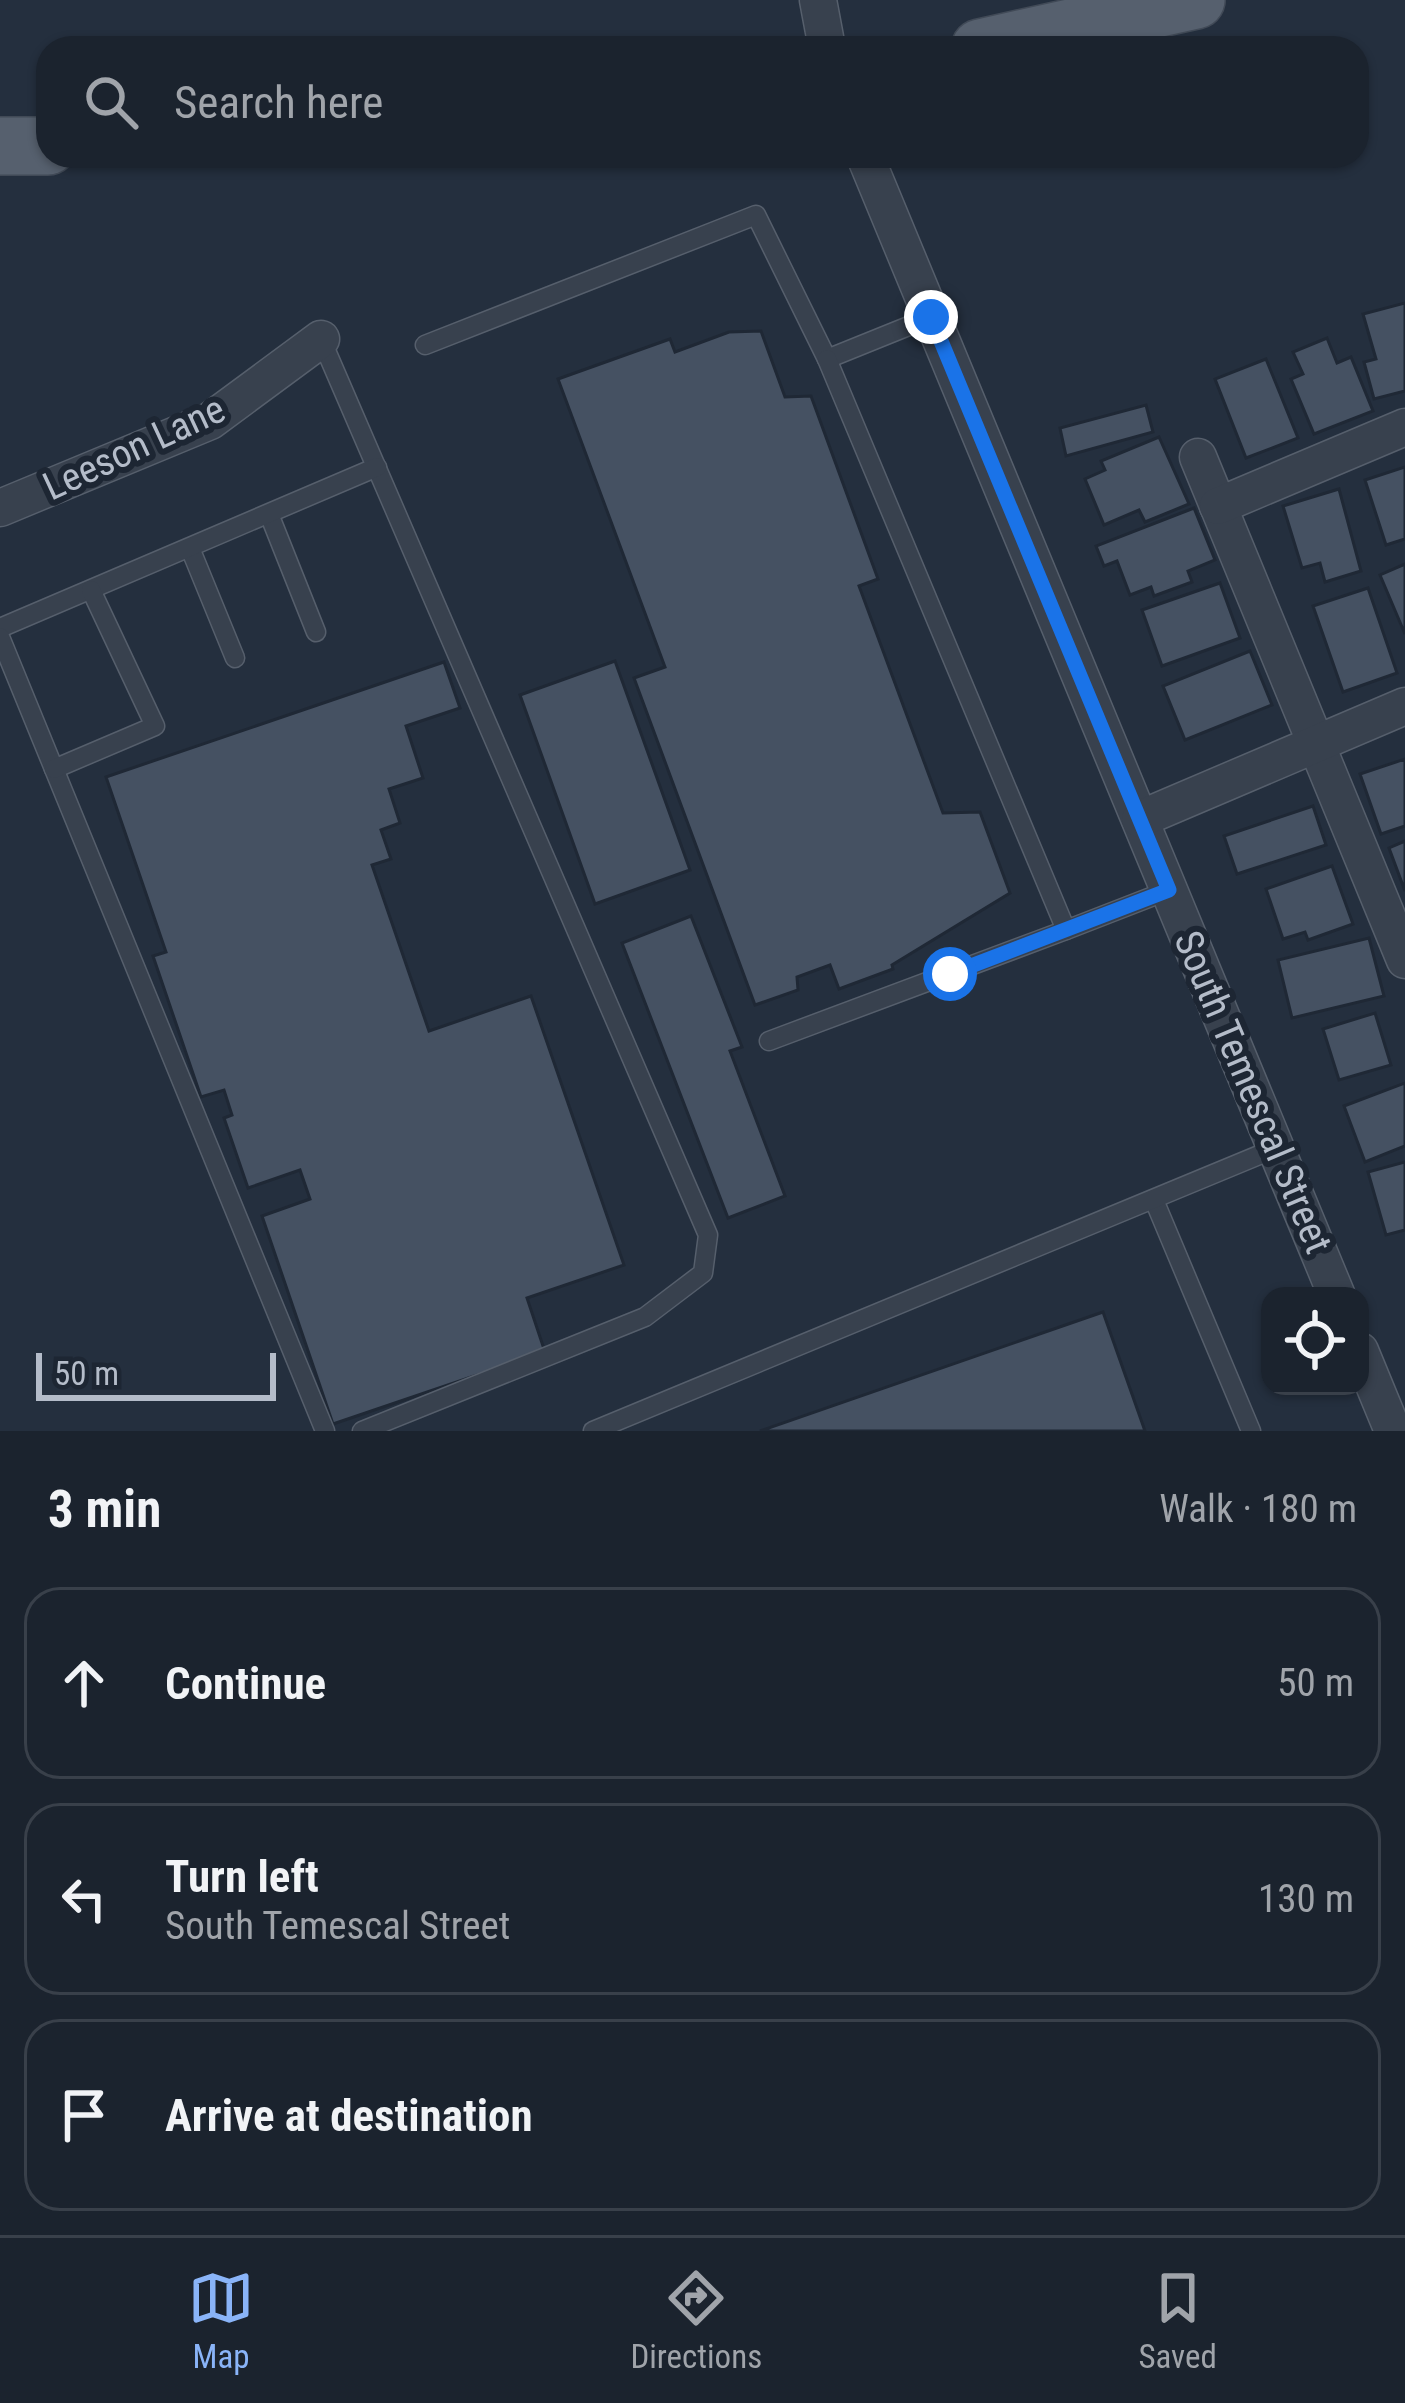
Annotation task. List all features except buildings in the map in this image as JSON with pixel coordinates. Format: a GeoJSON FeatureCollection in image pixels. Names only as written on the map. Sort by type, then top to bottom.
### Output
{"type":"FeatureCollection","features":[{"type":"Feature","properties":{"kind":"main road"},"geometry":{"type":"LineString","coordinates":[[1034,36],[1196,0]]}},
{"type":"Feature","properties":{"kind":"main road"},"geometry":{"type":"LineString","coordinates":[[0,146],[36,146]]}},
{"type":"Feature","properties":{"kind":"street"},"geometry":{"type":"LineString","coordinates":[[818,0],[825,36]]}},
{"type":"Feature","properties":{"kind":"street","name":"South Temescal Street"},"geometry":{"type":"LineString","coordinates":[[870,168],[1333,1287]]}},
{"type":"Feature","properties":{"kind":"street","name":"Leeson Lane"},"geometry":{"type":"LineString","coordinates":[[0,508],[210,422],[322,339]]}},
{"type":"Feature","properties":{"kind":"street"},"geometry":{"type":"LineString","coordinates":[[1218,506],[1405,427]]}},
{"type":"Feature","properties":{"kind":"street"},"geometry":{"type":"LineString","coordinates":[[1198,457],[1405,960]]}},
{"type":"Feature","properties":{"kind":"street"},"geometry":{"type":"LineString","coordinates":[[1140,819],[1405,706]]}},
{"type":"Feature","properties":{"kind":"street"},"geometry":{"type":"LineString","coordinates":[[1369,1373],[1393,1431]]}},
{"type":"Feature","properties":{"kind":"lane"},"geometry":{"type":"LineString","coordinates":[[425,345],[756,215],[827,359],[1066,930]]}},
{"type":"Feature","properties":{"kind":"lane"},"geometry":{"type":"LineString","coordinates":[[827,359],[931,317]]}},
{"type":"Feature","properties":{"kind":"lane"},"geometry":{"type":"LineString","coordinates":[[322,339],[708,1235],[703,1273],[645,1317],[362,1431]]}},
{"type":"Feature","properties":{"kind":"lane"},"geometry":{"type":"LineString","coordinates":[[325,1431],[0,633],[377,467]]}},
{"type":"Feature","properties":{"kind":"lane"},"geometry":{"type":"LineString","coordinates":[[269,514],[316,632]]}},
{"type":"Feature","properties":{"kind":"lane"},"geometry":{"type":"LineString","coordinates":[[190,548],[235,658]]}},
{"type":"Feature","properties":{"kind":"lane"},"geometry":{"type":"LineString","coordinates":[[54,769],[154,726],[91,590]]}},
{"type":"Feature","properties":{"kind":"lane"},"geometry":{"type":"LineString","coordinates":[[769,1041],[1169,890]]}},
{"type":"Feature","properties":{"kind":"lane"},"geometry":{"type":"LineString","coordinates":[[592,1431],[1276,1148]]}},
{"type":"Feature","properties":{"kind":"lane"},"geometry":{"type":"LineString","coordinates":[[1154,1200],[1251,1431]]}},
{"type":"Feature","properties":{"kind":"route"},"geometry":{"type":"LineString","coordinates":[[931,317],[1169,890],[950,974]]}}]}
